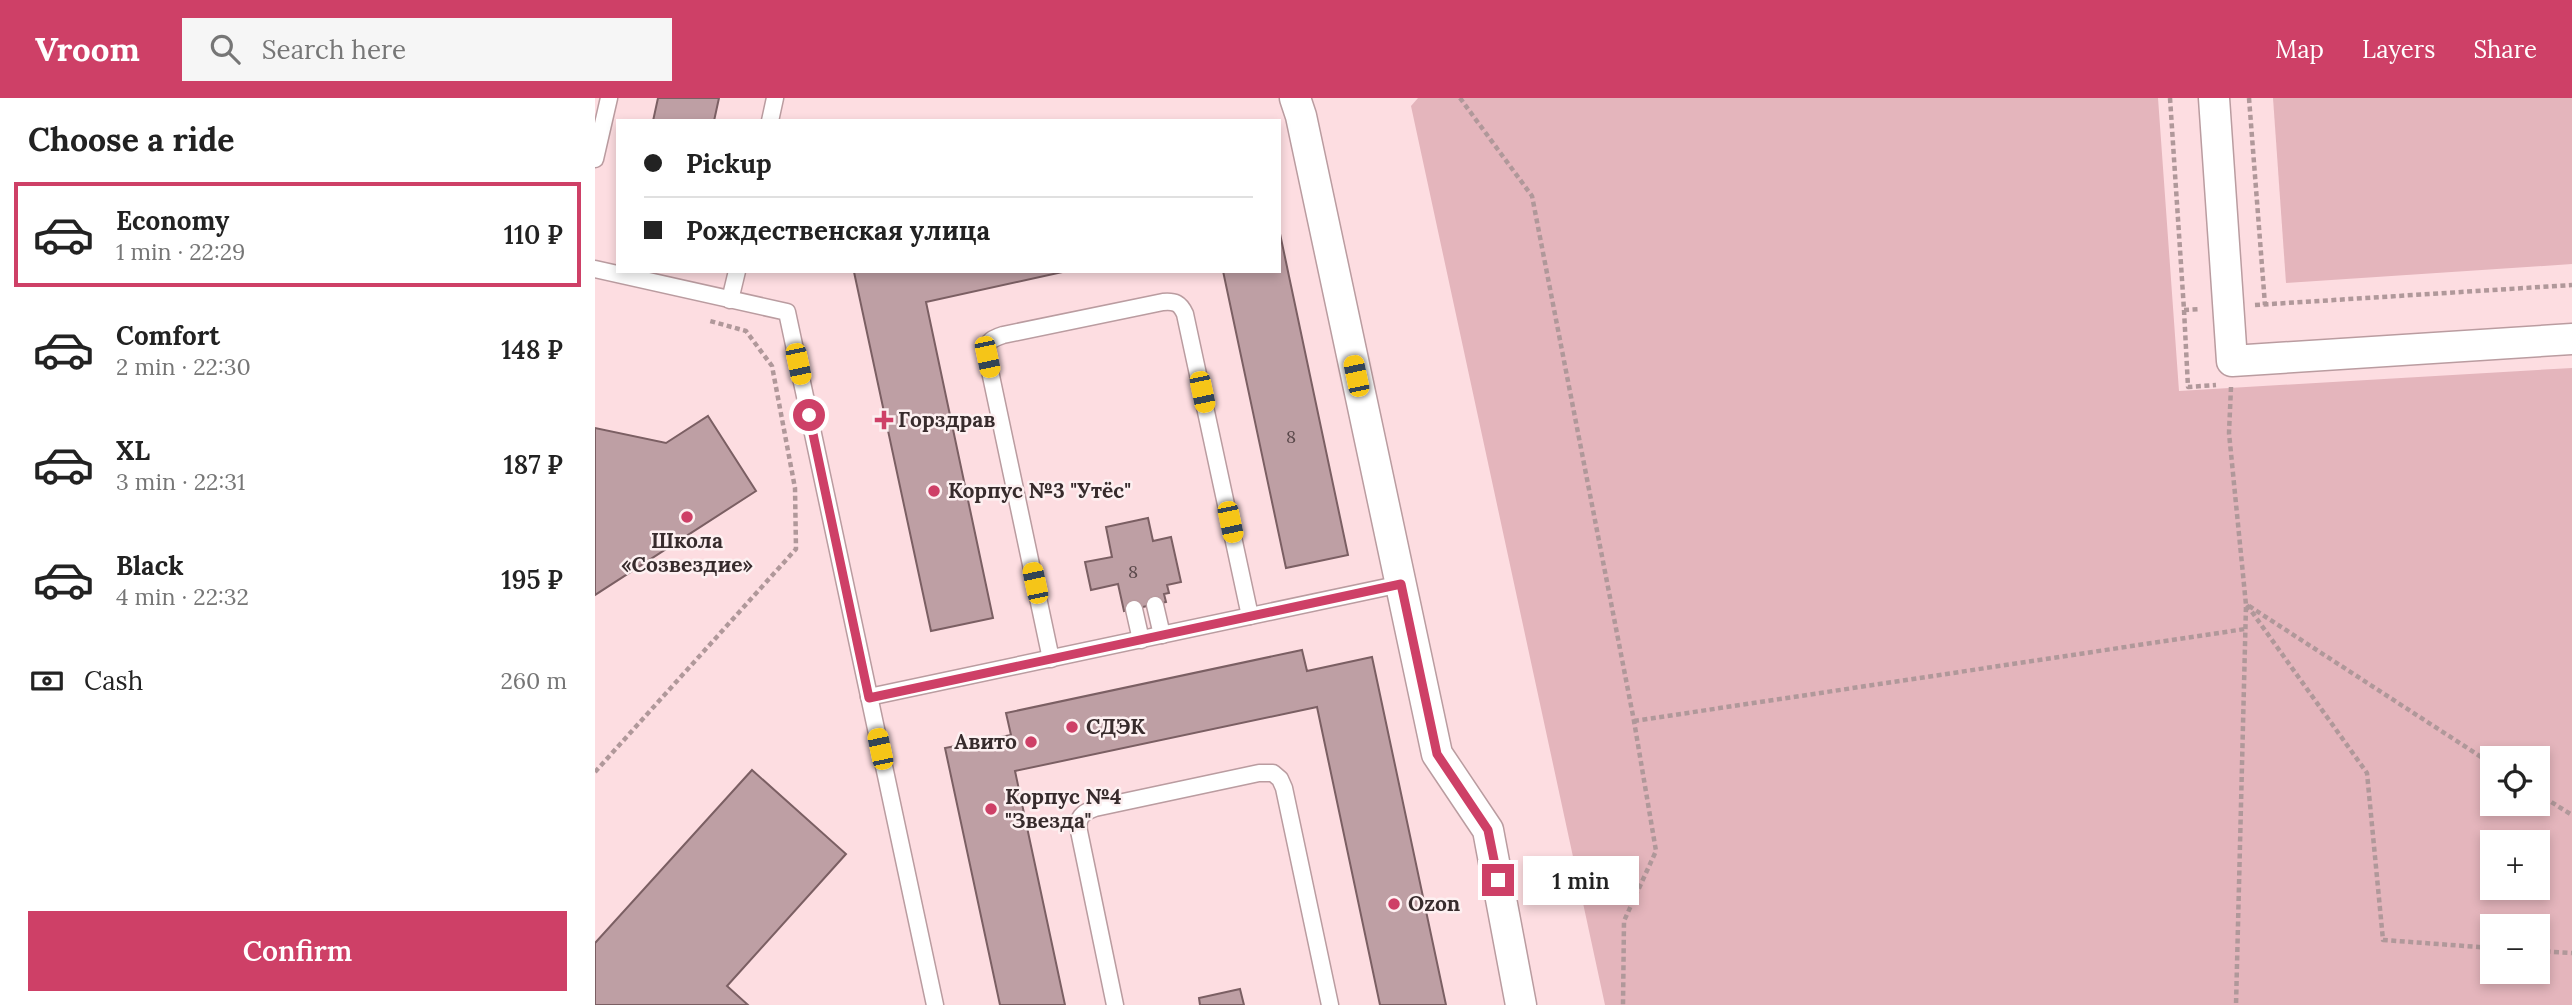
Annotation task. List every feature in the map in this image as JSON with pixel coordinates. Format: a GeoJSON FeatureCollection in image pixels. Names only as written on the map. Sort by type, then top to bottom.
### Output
{"type":"FeatureCollection","features":[{"type":"Feature","properties":{"kind":"street"},"geometry":{"type":"LineString","coordinates":[[1295,98],[1437,754],[1488,830],[1521,1005]]}},
{"type":"Feature","properties":{"kind":"street"},"geometry":{"type":"LineString","coordinates":[[2214,98],[2232,361],[2572,339]]}},
{"type":"Feature","properties":{"kind":"lane"},"geometry":{"type":"LineString","coordinates":[[595,159],[609,98]]}},
{"type":"Feature","properties":{"kind":"lane"},"geometry":{"type":"LineString","coordinates":[[770,119],[775,98]]}},
{"type":"Feature","properties":{"kind":"lane"},"geometry":{"type":"LineString","coordinates":[[595,269],[787,313],[935,1005]]}},
{"type":"Feature","properties":{"kind":"lane"},"geometry":{"type":"LineString","coordinates":[[730,300],[737,273]]}},
{"type":"Feature","properties":{"kind":"lane"},"geometry":{"type":"LineString","coordinates":[[1051,659],[987,357],[986,347],[991,339],[1003,335],[1163,302],[1173,301],[1181,306],[1185,314],[1250,617]]}},
{"type":"Feature","properties":{"kind":"lane"},"geometry":{"type":"LineString","coordinates":[[869,698],[1401,584]]}},
{"type":"Feature","properties":{"kind":"lane"},"geometry":{"type":"LineString","coordinates":[[1155,605],[1162,635]]}},
{"type":"Feature","properties":{"kind":"lane"},"geometry":{"type":"LineString","coordinates":[[1134,609],[1141,640]]}},
{"type":"Feature","properties":{"kind":"lane"},"geometry":{"type":"LineString","coordinates":[[1115,1005],[1079,831],[1078,821],[1082,813],[1259,773],[1273,773],[1284,788],[1330,1005]]}},
{"type":"Feature","properties":{"kind":"path"},"geometry":{"type":"LineString","coordinates":[[1459,98],[1532,196],[1635,721],[1656,851],[1624,921],[1623,1005]]}},
{"type":"Feature","properties":{"kind":"path"},"geometry":{"type":"LineString","coordinates":[[2170,98],[2183,310],[2572,285]]}},
{"type":"Feature","properties":{"kind":"path"},"geometry":{"type":"LineString","coordinates":[[2249,98],[2265,304]]}},
{"type":"Feature","properties":{"kind":"path"},"geometry":{"type":"LineString","coordinates":[[595,772],[796,549],[795,488],[772,366],[746,331],[699,317]]}},
{"type":"Feature","properties":{"kind":"path"},"geometry":{"type":"LineString","coordinates":[[2232,361],[2229,433],[2246,605],[2236,1005]]}},
{"type":"Feature","properties":{"kind":"path"},"geometry":{"type":"LineString","coordinates":[[2246,605],[2480,756]]}},
{"type":"Feature","properties":{"kind":"path"},"geometry":{"type":"LineString","coordinates":[[2246,605],[2367,773],[2383,940],[2480,947]]}},
{"type":"Feature","properties":{"kind":"path"},"geometry":{"type":"LineString","coordinates":[[1635,721],[2245,629]]}},
{"type":"Feature","properties":{"kind":"path"},"geometry":{"type":"LineString","coordinates":[[2550,801],[2572,815]]}},
{"type":"Feature","properties":{"kind":"path"},"geometry":{"type":"LineString","coordinates":[[2550,952],[2572,953]]}},
{"type":"Feature","properties":{"kind":"shaded area"},"geometry":{"type":"Polygon","coordinates":[[[1418,98],[2158,98],[2179,391],[2572,368],[2572,1005],[1605,1005],[1411,106],[1418,98]]]}},
{"type":"Feature","properties":{"kind":"shaded area"},"geometry":{"type":"Polygon","coordinates":[[[2273,98],[2572,98],[2572,264],[2286,283],[2273,98]]]}},
{"type":"Feature","properties":{"kind":"building"},"geometry":{"type":"Polygon","coordinates":[[[658,98],[719,98],[714,119],[653,119],[658,98]]]}},
{"type":"Feature","properties":{"kind":"building"},"geometry":{"type":"Polygon","coordinates":[[[1281,238],[1348,555],[1286,568],[1223,273],[1281,273],[1281,238]]]}},
{"type":"Feature","properties":{"kind":"building","name":"Корпус №3 \"Утёс\""},"geometry":{"type":"Polygon","coordinates":[[[854,273],[1058,273],[926,302],[993,618],[931,631],[854,273]]]}},
{"type":"Feature","properties":{"kind":"building"},"geometry":{"type":"Polygon","coordinates":[[[708,416],[756,491],[595,595],[595,428],[666,443],[708,416]]]}},
{"type":"Feature","properties":{"kind":"building","name":"Корпус №3 \"Утёс\""},"geometry":{"type":"Polygon","coordinates":[[[1148,518],[1153,541],[1171,537],[1181,582],[1167,585],[1169,593],[1164,594],[1166,602],[1124,611],[1118,584],[1091,590],[1085,562],[1112,557],[1106,527],[1148,518]]]}},
{"type":"Feature","properties":{"kind":"building","name":"Корпус №4 \"Звезда\""},"geometry":{"type":"Polygon","coordinates":[[[1302,650],[1307,671],[1372,657],[1446,1005],[1380,1005],[1317,707],[1015,771],[1065,1005],[1000,1005],[945,748],[1011,735],[1006,713],[1302,650]]]}},
{"type":"Feature","properties":{"kind":"building"},"geometry":{"type":"Polygon","coordinates":[[[752,770],[846,854],[727,986],[748,1005],[595,1005],[595,943],[752,770]]]}},
{"type":"Feature","properties":{"kind":"building"},"geometry":{"type":"Polygon","coordinates":[[[1240,989],[1244,1005],[1200,1005],[1199,998],[1240,989]]]}},
{"type":"Feature","properties":{"kind":"place","name":"Горздрав"},"geometry":{"type":"Point","coordinates":[884,420]}},
{"type":"Feature","properties":{"kind":"place","name":"Корпус №3 \"Утёс\""},"geometry":{"type":"Point","coordinates":[934,491]}},
{"type":"Feature","properties":{"kind":"place","name":"Школа «Созвездие»"},"geometry":{"type":"Point","coordinates":[687,517]}},
{"type":"Feature","properties":{"kind":"place","name":"СДЭК"},"geometry":{"type":"Point","coordinates":[1072,727]}},
{"type":"Feature","properties":{"kind":"place","name":"Авито"},"geometry":{"type":"Point","coordinates":[1031,742]}},
{"type":"Feature","properties":{"kind":"place","name":"Корпус №4 \"Звезда\""},"geometry":{"type":"Point","coordinates":[991,809]}},
{"type":"Feature","properties":{"kind":"place","name":"Ozon"},"geometry":{"type":"Point","coordinates":[1394,904]}},
{"type":"Feature","properties":{"kind":"route"},"geometry":{"type":"LineString","coordinates":[[809,415],[869,698],[1401,584],[1437,754],[1488,830],[1498,880]]}}]}
